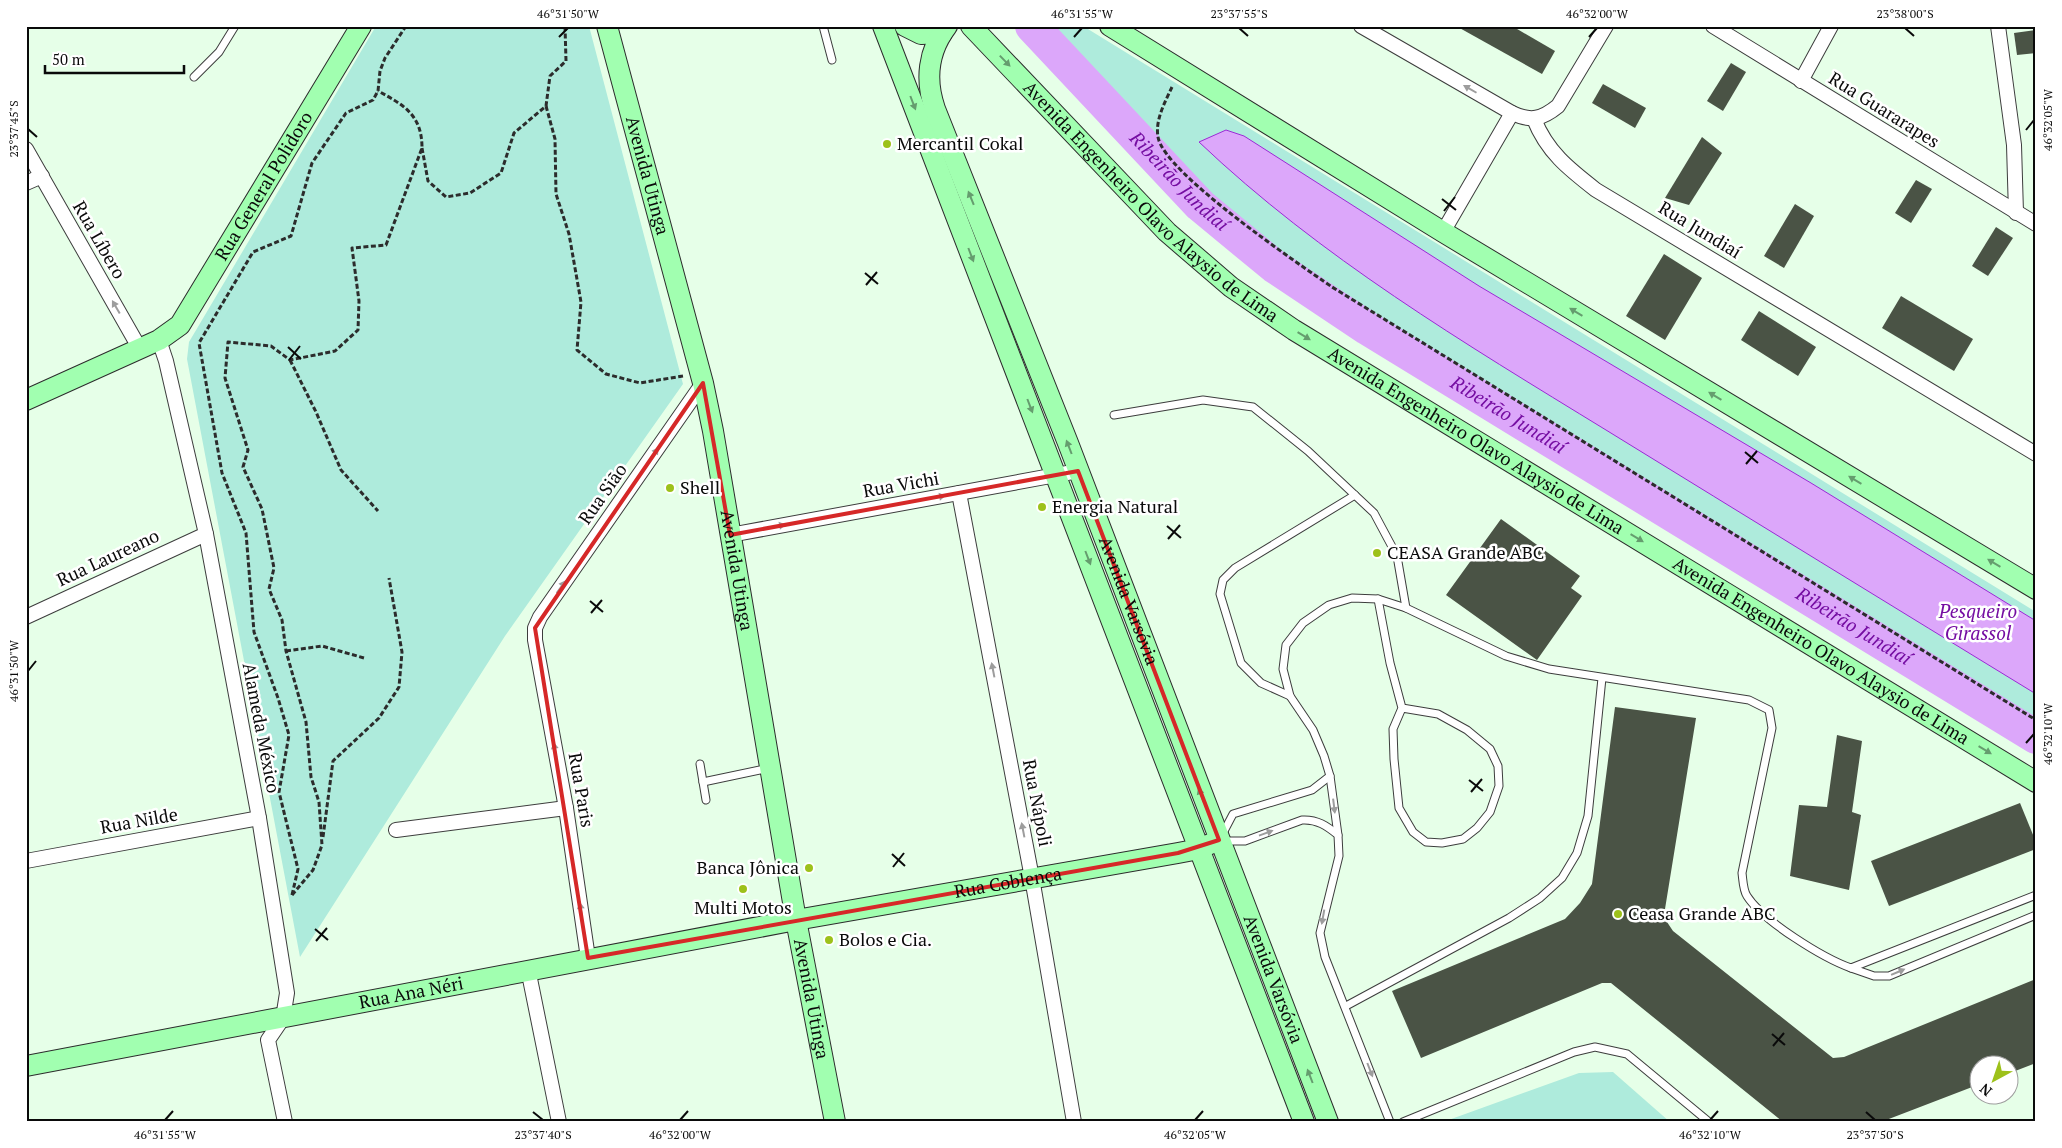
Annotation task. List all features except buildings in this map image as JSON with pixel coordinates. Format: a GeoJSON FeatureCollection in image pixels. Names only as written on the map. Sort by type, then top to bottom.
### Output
{"type":"FeatureCollection","features":[{"type":"Feature","properties":{"kind":"main road","name":"Rua General Polidoro"},"geometry":{"type":"LineString","coordinates":[[26,400],[159,340],[180,325],[361,26]]}},
{"type":"Feature","properties":{"kind":"main road","name":"Avenida Utinga"},"geometry":{"type":"LineString","coordinates":[[607,26],[702,378],[772,767],[796,920],[835,1122]]}},
{"type":"Feature","properties":{"kind":"main road","name":"Avenida Varsóvia"},"geometry":{"type":"LineString","coordinates":[[883,26],[1304,1122]]}},
{"type":"Feature","properties":{"kind":"main road"},"geometry":{"type":"LineString","coordinates":[[906,26],[921,34],[945,30]]}},
{"type":"Feature","properties":{"kind":"main road","name":"Avenida Engenheiro Olavo Alaysio de Lima"},"geometry":{"type":"LineString","coordinates":[[971,26],[1167,232],[1231,287],[1294,330],[2036,782]]}},
{"type":"Feature","properties":{"kind":"main road"},"geometry":{"type":"LineString","coordinates":[[1110,26],[1443,232],[2036,589]]}},
{"type":"Feature","properties":{"kind":"main road","name":"Avenida Varsóvia"},"geometry":{"type":"LineString","coordinates":[[945,30],[930,62],[928,81],[930,94],[1078,471],[1328,1122]]}},
{"type":"Feature","properties":{"kind":"main road","name":"Rua Coblença"},"geometry":{"type":"LineString","coordinates":[[796,920],[1199,849],[1219,840]]}},
{"type":"Feature","properties":{"kind":"main road","name":"Rua Ana Néri"},"geometry":{"type":"LineString","coordinates":[[26,1066],[796,920]]}},
{"type":"Feature","properties":{"kind":"street"},"geometry":{"type":"LineString","coordinates":[[1361,26],[1512,113],[1524,118],[1534,119],[1547,115],[1558,106],[1606,26]]}},
{"type":"Feature","properties":{"kind":"street","name":"Rua Guararapes"},"geometry":{"type":"LineString","coordinates":[[1713,26],[2036,224]]}},
{"type":"Feature","properties":{"kind":"street"},"geometry":{"type":"LineString","coordinates":[[1801,81],[1832,26]]}},
{"type":"Feature","properties":{"kind":"street"},"geometry":{"type":"LineString","coordinates":[[1998,26],[2014,145],[2016,213]]}},
{"type":"Feature","properties":{"kind":"street"},"geometry":{"type":"LineString","coordinates":[[1443,232],[1512,113]]}},
{"type":"Feature","properties":{"kind":"street","name":"Rua Jundiaí"},"geometry":{"type":"LineString","coordinates":[[1534,119],[1546,145],[1557,158],[1596,190],[2036,454]]}},
{"type":"Feature","properties":{"kind":"street","name":"Rua Líbero"},"geometry":{"type":"LineString","coordinates":[[26,149],[140,349]]}},
{"type":"Feature","properties":{"kind":"street"},"geometry":{"type":"LineString","coordinates":[[26,183],[42,176]]}},
{"type":"Feature","properties":{"kind":"street","name":"Alameda México"},"geometry":{"type":"LineString","coordinates":[[159,340],[166,361],[206,534],[259,818],[271,905],[287,993],[283,1018],[268,1040],[285,1122]]}},
{"type":"Feature","properties":{"kind":"street","name":"Rua Sião"},"geometry":{"type":"LineString","coordinates":[[535,628],[540,617],[702,378]]}},
{"type":"Feature","properties":{"kind":"street","name":"Rua Vichi"},"geometry":{"type":"LineString","coordinates":[[730,535],[1078,471]]}},
{"type":"Feature","properties":{"kind":"street","name":"Rua Nápoli"},"geometry":{"type":"LineString","coordinates":[[959,493],[1032,878],[1074,1122]]}},
{"type":"Feature","properties":{"kind":"street","name":"Rua Laureano"},"geometry":{"type":"LineString","coordinates":[[26,617],[206,534]]}},
{"type":"Feature","properties":{"kind":"street","name":"Rua Paris"},"geometry":{"type":"LineString","coordinates":[[535,628],[535,640],[566,808],[588,958]]}},
{"type":"Feature","properties":{"kind":"street"},"geometry":{"type":"LineString","coordinates":[[396,830],[566,808]]}},
{"type":"Feature","properties":{"kind":"street","name":"Rua Nilde"},"geometry":{"type":"LineString","coordinates":[[26,861],[259,818]]}},
{"type":"Feature","properties":{"kind":"street"},"geometry":{"type":"LineString","coordinates":[[528,970],[559,1122]]}},
{"type":"Feature","properties":{"kind":"lane"},"geometry":{"type":"LineString","coordinates":[[194,78],[219,52],[235,26]]}},
{"type":"Feature","properties":{"kind":"lane"},"geometry":{"type":"LineString","coordinates":[[822,26],[832,60]]}},
{"type":"Feature","properties":{"kind":"lane"},"geometry":{"type":"LineString","coordinates":[[1114,415],[1203,400],[1253,407],[1308,451],[1374,513],[1397,556],[1406,608]]}},
{"type":"Feature","properties":{"kind":"lane"},"geometry":{"type":"LineString","coordinates":[[1290,696],[1261,683],[1241,663],[1220,594],[1223,580],[1235,568],[1355,495]]}},
{"type":"Feature","properties":{"kind":"lane"},"geometry":{"type":"LineString","coordinates":[[1390,1122],[1346,1006],[1325,958],[1320,933],[1339,856],[1330,776],[1313,730],[1290,696],[1283,669],[1286,645],[1303,623],[1329,605],[1352,598],[1378,599],[1406,608],[1506,656],[1549,669],[1749,700],[1769,710],[1772,728],[1742,873],[1745,894],[1757,908],[1814,951],[1831,961],[1874,976],[1889,976],[2036,915]]}},
{"type":"Feature","properties":{"kind":"lane"},"geometry":{"type":"LineString","coordinates":[[1378,599],[1390,663],[1402,708],[1394,729],[1394,759],[1399,808],[1413,832],[1426,842],[1442,843],[1463,839],[1477,828],[1490,812],[1499,786],[1498,766],[1490,749],[1467,730],[1438,714],[1402,708]]}},
{"type":"Feature","properties":{"kind":"lane"},"geometry":{"type":"LineString","coordinates":[[1346,1006],[1509,918],[1540,898],[1562,878],[1577,853],[1588,816],[1602,678]]}},
{"type":"Feature","properties":{"kind":"lane"},"geometry":{"type":"LineString","coordinates":[[700,764],[706,800]]}},
{"type":"Feature","properties":{"kind":"lane"},"geometry":{"type":"LineString","coordinates":[[703,782],[772,767]]}},
{"type":"Feature","properties":{"kind":"lane"},"geometry":{"type":"LineString","coordinates":[[1330,776],[1312,790],[1233,814],[1219,840],[1245,841],[1302,820],[1312,819],[1326,825],[1338,835]]}},
{"type":"Feature","properties":{"kind":"lane"},"geometry":{"type":"LineString","coordinates":[[1851,968],[2036,895]]}},
{"type":"Feature","properties":{"kind":"lane"},"geometry":{"type":"LineString","coordinates":[[1403,1122],[1574,1052],[1594,1047],[1627,1054],[1709,1122]]}},
{"type":"Feature","properties":{"kind":"path"},"geometry":{"type":"LineString","coordinates":[[292,895],[298,869],[279,792],[289,735],[254,632],[246,533],[222,474],[198,343],[253,252],[291,236],[312,163],[346,112],[373,100],[378,92],[380,71],[385,58],[406,26]]}},
{"type":"Feature","properties":{"kind":"path"},"geometry":{"type":"LineString","coordinates":[[565,26],[566,62],[550,76],[546,106],[555,139],[556,194],[569,234],[581,302],[577,350],[606,374],[640,383],[702,378]]}},
{"type":"Feature","properties":{"kind":"path"},"geometry":{"type":"LineString","coordinates":[[1181,92],[1172,86],[1160,117],[1158,138],[1164,153],[1233,216],[1279,250],[1332,288],[2036,720]]}},
{"type":"Feature","properties":{"kind":"path"},"geometry":{"type":"LineString","coordinates":[[378,92],[400,104],[416,118],[422,134],[422,148],[428,181],[446,197],[470,193],[500,173],[514,133],[546,106]]}},
{"type":"Feature","properties":{"kind":"path"},"geometry":{"type":"LineString","coordinates":[[290,360],[336,351],[358,330],[359,301],[352,248],[386,245],[422,148]]}},
{"type":"Feature","properties":{"kind":"path"},"geometry":{"type":"LineString","coordinates":[[322,845],[319,802],[311,778],[306,722],[286,651],[282,620],[268,589],[274,568],[262,509],[243,467],[248,450],[225,378],[228,342],[271,346],[290,360],[316,412],[341,470],[378,511]]}},
{"type":"Feature","properties":{"kind":"path"},"geometry":{"type":"LineString","coordinates":[[271,905],[292,895],[313,870],[322,845],[332,762],[379,718],[399,687],[402,652],[389,578]]}},
{"type":"Feature","properties":{"kind":"path"},"geometry":{"type":"LineString","coordinates":[[286,651],[322,646],[364,658]]}},
{"type":"Feature","properties":{"kind":"highlighted area"},"geometry":{"type":"Polygon","coordinates":[[[703,383],[730,535],[1078,471],[1219,840],[1178,853],[588,958],[535,628],[703,383]]]}},
{"type":"Feature","properties":{"kind":"shaded area"},"geometry":{"type":"Polygon","coordinates":[[[376,26],[589,26],[683,384],[505,636],[300,957],[187,359],[189,342],[376,26]]]}},
{"type":"Feature","properties":{"kind":"shaded area"},"geometry":{"type":"Polygon","coordinates":[[[1043,26],[1083,26],[2036,612],[2036,727],[1324,287],[1263,245],[1210,204],[1043,26]]]}},
{"type":"Feature","properties":{"kind":"shaded area"},"geometry":{"type":"Polygon","coordinates":[[[1613,1072],[1670,1122],[1443,1122],[1579,1073],[1613,1072]]]}},
{"type":"Feature","properties":{"kind":"water","name":"Pesqueiro Girassol"},"geometry":{"type":"Polygon","coordinates":[[[1226,130],[1244,136],[1479,286],[1811,483],[2036,621],[2036,694],[1447,331],[1344,261],[1245,184],[1199,142],[1226,130]]]}},
{"type":"Feature","properties":{"kind":"waterway","name":"Ribeirão Jundiaí"},"geometry":{"type":"LineString","coordinates":[[1032,26],[1200,205],[1274,266],[1367,328],[2036,737]]}},
{"type":"Feature","properties":{"kind":"place","name":"Mercantil Cokal"},"geometry":{"type":"Point","coordinates":[887,144]}},
{"type":"Feature","properties":{"kind":"place","name":"Shell"},"geometry":{"type":"Point","coordinates":[670,488]}},
{"type":"Feature","properties":{"kind":"place","name":"Energia Natural"},"geometry":{"type":"Point","coordinates":[1042,507]}},
{"type":"Feature","properties":{"kind":"place","name":"CEASA Grande ABC"},"geometry":{"type":"Point","coordinates":[1377,553]}},
{"type":"Feature","properties":{"kind":"place","name":"Banca Jônica"},"geometry":{"type":"Point","coordinates":[809,868]}},
{"type":"Feature","properties":{"kind":"place","name":"Multi Motos"},"geometry":{"type":"Point","coordinates":[743,889]}},
{"type":"Feature","properties":{"kind":"place","name":"Ceasa Grande ABC"},"geometry":{"type":"Point","coordinates":[1618,914]}},
{"type":"Feature","properties":{"kind":"place","name":"Bolos e Cia."},"geometry":{"type":"Point","coordinates":[829,940]}}]}
